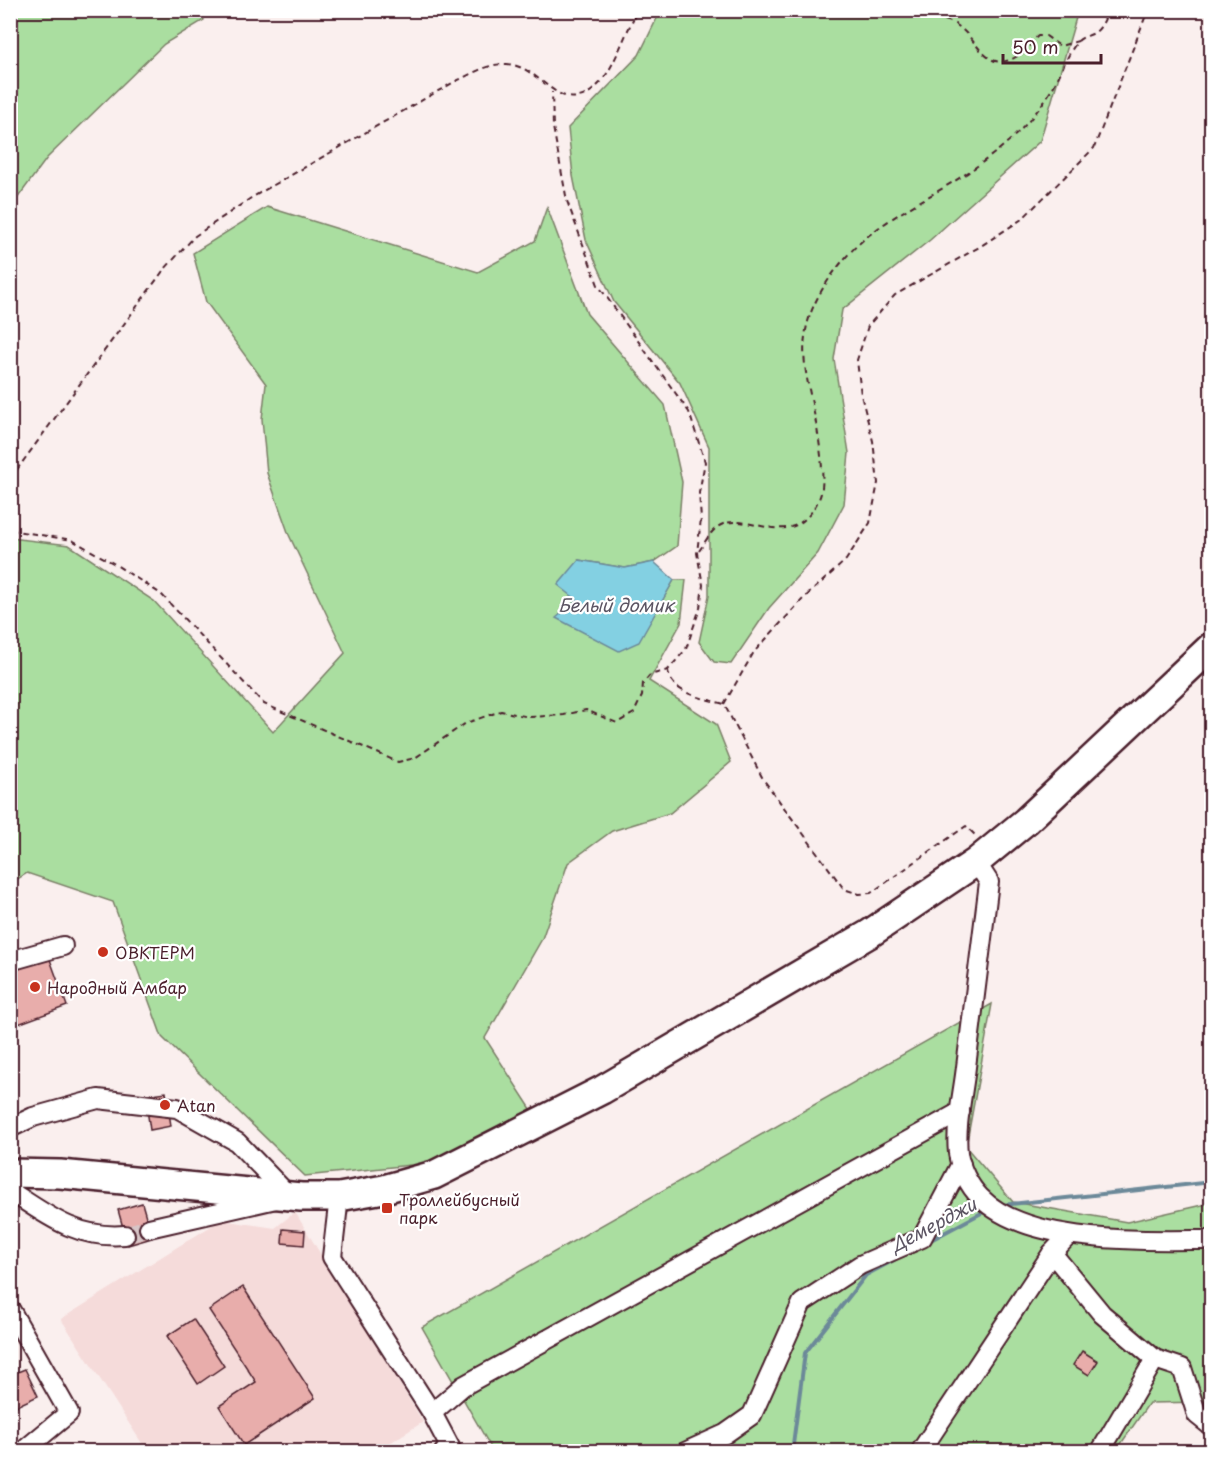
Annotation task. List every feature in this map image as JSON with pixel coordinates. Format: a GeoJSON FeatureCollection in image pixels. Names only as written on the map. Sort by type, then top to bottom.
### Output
{"type":"FeatureCollection","features":[{"type":"Feature","properties":{"kind":"highway"},"geometry":{"type":"LineString","coordinates":[[10,1173],[60,1174],[289,1196],[339,1197],[398,1187],[434,1175],[602,1090],[869,934],[983,856],[1026,821],[1212,646]]}},
{"type":"Feature","properties":{"kind":"street"},"geometry":{"type":"LineString","coordinates":[[983,856],[989,882],[960,1112],[958,1153],[964,1175],[980,1197],[1007,1217],[1069,1234],[1116,1240],[1212,1240]]}},
{"type":"Feature","properties":{"kind":"street"},"geometry":{"type":"LineString","coordinates":[[10,961],[63,946]]}},
{"type":"Feature","properties":{"kind":"street"},"geometry":{"type":"LineString","coordinates":[[10,1128],[33,1117],[98,1099],[177,1108],[237,1142],[289,1196]]}},
{"type":"Feature","properties":{"kind":"street"},"geometry":{"type":"LineString","coordinates":[[432,1413],[463,1386],[960,1112]]}},
{"type":"Feature","properties":{"kind":"street"},"geometry":{"type":"LineString","coordinates":[[685,1452],[725,1434],[752,1415],[802,1303],[860,1265],[922,1238],[961,1164]]}},
{"type":"Feature","properties":{"kind":"street"},"geometry":{"type":"LineString","coordinates":[[10,1191],[61,1225],[107,1236],[125,1235]]}},
{"type":"Feature","properties":{"kind":"street"},"geometry":{"type":"LineString","coordinates":[[149,1227],[289,1196]]}},
{"type":"Feature","properties":{"kind":"street"},"geometry":{"type":"LineString","coordinates":[[339,1197],[332,1257],[432,1413],[450,1448],[444,1452]]}},
{"type":"Feature","properties":{"kind":"street"},"geometry":{"type":"LineString","coordinates":[[920,1452],[1052,1253],[1069,1234]]}},
{"type":"Feature","properties":{"kind":"street"},"geometry":{"type":"LineString","coordinates":[[1052,1253],[1102,1314],[1155,1359],[1182,1368],[1197,1415],[1212,1427]]}},
{"type":"Feature","properties":{"kind":"street"},"geometry":{"type":"LineString","coordinates":[[10,1309],[69,1413],[22,1452]]}},
{"type":"Feature","properties":{"kind":"street"},"geometry":{"type":"LineString","coordinates":[[1100,1452],[1155,1359]]}},
{"type":"Feature","properties":{"kind":"path"},"geometry":{"type":"LineString","coordinates":[[10,479],[163,271],[195,236],[251,198],[454,82],[488,66],[506,63],[524,68],[552,92],[570,97],[585,96],[601,83],[638,10]]}},
{"type":"Feature","properties":{"kind":"path"},"geometry":{"type":"LineString","coordinates":[[915,10],[935,20],[957,25],[983,55],[995,61],[1004,60],[1025,51],[1038,36],[1046,36],[1060,46],[1078,41],[1101,27],[1109,10]]}},
{"type":"Feature","properties":{"kind":"path"},"geometry":{"type":"LineString","coordinates":[[724,704],[754,652],[802,599],[846,560],[870,523],[878,483],[873,441],[861,395],[857,360],[868,327],[895,296],[981,246],[1022,219],[1094,148],[1148,10]]}},
{"type":"Feature","properties":{"kind":"path"},"geometry":{"type":"LineString","coordinates":[[697,553],[716,527],[741,521],[769,529],[792,527],[808,518],[820,498],[823,474],[803,366],[802,340],[822,291],[858,243],[974,168],[1023,131],[1052,89],[1078,41]]}},
{"type":"Feature","properties":{"kind":"path"},"geometry":{"type":"LineString","coordinates":[[10,530],[72,540],[113,563],[161,594],[264,704],[398,762],[415,758],[466,723],[501,711],[529,717],[564,715],[586,710],[617,723],[634,713],[642,696],[643,683],[650,675],[668,670],[686,649],[700,608],[703,585],[697,553],[700,519],[699,493],[705,462],[689,412],[598,285],[567,201],[553,127],[552,92]]}},
{"type":"Feature","properties":{"kind":"path"},"geometry":{"type":"LineString","coordinates":[[668,670],[669,680],[676,687],[724,704],[763,779],[844,889],[859,894],[871,893],[966,826],[983,856]]}},
{"type":"Feature","properties":{"kind":"shaded area"},"geometry":{"type":"Polygon","coordinates":[[[295,1212],[423,1422],[377,1451],[147,1451],[61,1319],[221,1220],[275,1228],[295,1212]]]}},
{"type":"Feature","properties":{"kind":"green space"},"geometry":{"type":"Polygon","coordinates":[[[11,10],[201,10],[204,20],[164,44],[47,158],[11,207],[11,10]]]}},
{"type":"Feature","properties":{"kind":"green space"},"geometry":{"type":"Polygon","coordinates":[[[661,10],[1078,11],[1040,141],[930,240],[842,310],[834,359],[849,453],[844,504],[818,553],[769,608],[731,664],[714,662],[699,642],[709,596],[709,447],[680,383],[614,302],[586,240],[573,176],[568,128],[639,55],[661,10]]]}},
{"type":"Feature","properties":{"kind":"green space"},"geometry":{"type":"Polygon","coordinates":[[[267,207],[478,272],[535,241],[547,207],[587,314],[665,405],[682,482],[677,546],[654,562],[625,568],[579,560],[638,642],[674,580],[686,580],[681,623],[649,681],[716,724],[731,762],[670,813],[612,831],[568,863],[542,939],[485,1038],[533,1112],[430,1163],[305,1176],[162,1037],[113,902],[27,873],[11,883],[11,538],[69,545],[154,601],[273,732],[345,653],[289,535],[267,473],[262,419],[266,384],[206,302],[193,253],[267,207]]]}},
{"type":"Feature","properties":{"kind":"green space"},"geometry":{"type":"Polygon","coordinates":[[[992,1004],[966,1147],[1013,1202],[1127,1222],[1211,1203],[1211,1406],[1207,1402],[1149,1403],[1116,1451],[493,1451],[422,1327],[992,1004]]]}},
{"type":"Feature","properties":{"kind":"water","name":"Белый домик"},"geometry":{"type":"Polygon","coordinates":[[[579,560],[625,568],[654,562],[674,580],[639,642],[619,651],[556,618],[577,600],[558,585],[579,560]]]}},
{"type":"Feature","properties":{"kind":"building","name":"Народный Амбар"},"geometry":{"type":"Polygon","coordinates":[[[48,954],[67,1006],[10,1027],[10,968],[48,954]]]}},
{"type":"Feature","properties":{"kind":"building"},"geometry":{"type":"Polygon","coordinates":[[[166,1092],[171,1126],[150,1130],[145,1095],[166,1092]]]}},
{"type":"Feature","properties":{"kind":"building"},"geometry":{"type":"Polygon","coordinates":[[[142,1203],[152,1238],[128,1245],[118,1210],[142,1203]]]}},
{"type":"Feature","properties":{"kind":"building"},"geometry":{"type":"Polygon","coordinates":[[[283,1229],[305,1231],[304,1245],[282,1243],[283,1229]]]}},
{"type":"Feature","properties":{"kind":"building"},"geometry":{"type":"Polygon","coordinates":[[[243,1287],[315,1398],[244,1445],[219,1406],[256,1382],[209,1310],[243,1287]]]}},
{"type":"Feature","properties":{"kind":"building"},"geometry":{"type":"Polygon","coordinates":[[[193,1319],[224,1366],[198,1384],[167,1336],[193,1319]]]}},
{"type":"Feature","properties":{"kind":"building"},"geometry":{"type":"Polygon","coordinates":[[[1082,1351],[1098,1361],[1089,1375],[1073,1365],[1082,1351]]]}},
{"type":"Feature","properties":{"kind":"building"},"geometry":{"type":"Polygon","coordinates":[[[25,1369],[38,1396],[10,1409],[10,1375],[25,1369]]]}},
{"type":"Feature","properties":{"kind":"waterway","name":"Демерджи"},"geometry":{"type":"LineString","coordinates":[[1002,1205],[1212,1182]]}},
{"type":"Feature","properties":{"kind":"waterway","name":"Демерджи"},"geometry":{"type":"LineString","coordinates":[[927,1242],[987,1210]]}},
{"type":"Feature","properties":{"kind":"waterway","name":"Демерджи"},"geometry":{"type":"LineString","coordinates":[[792,1452],[805,1353],[866,1275],[894,1260]]}},
{"type":"Feature","properties":{"kind":"tunnel"},"geometry":{"type":"LineString","coordinates":[[125,1235],[149,1228]]}},
{"type":"Feature","properties":{"kind":"place","name":"ОВКТЕРМ"},"geometry":{"type":"Point","coordinates":[103,952]}},
{"type":"Feature","properties":{"kind":"place","name":"Народный Амбар"},"geometry":{"type":"Point","coordinates":[35,987]}},
{"type":"Feature","properties":{"kind":"place","name":"Atan"},"geometry":{"type":"Point","coordinates":[165,1105]}},
{"type":"Feature","properties":{"kind":"place","name":"Троллейбусный парк"},"geometry":{"type":"Point","coordinates":[387,1208]}}]}
